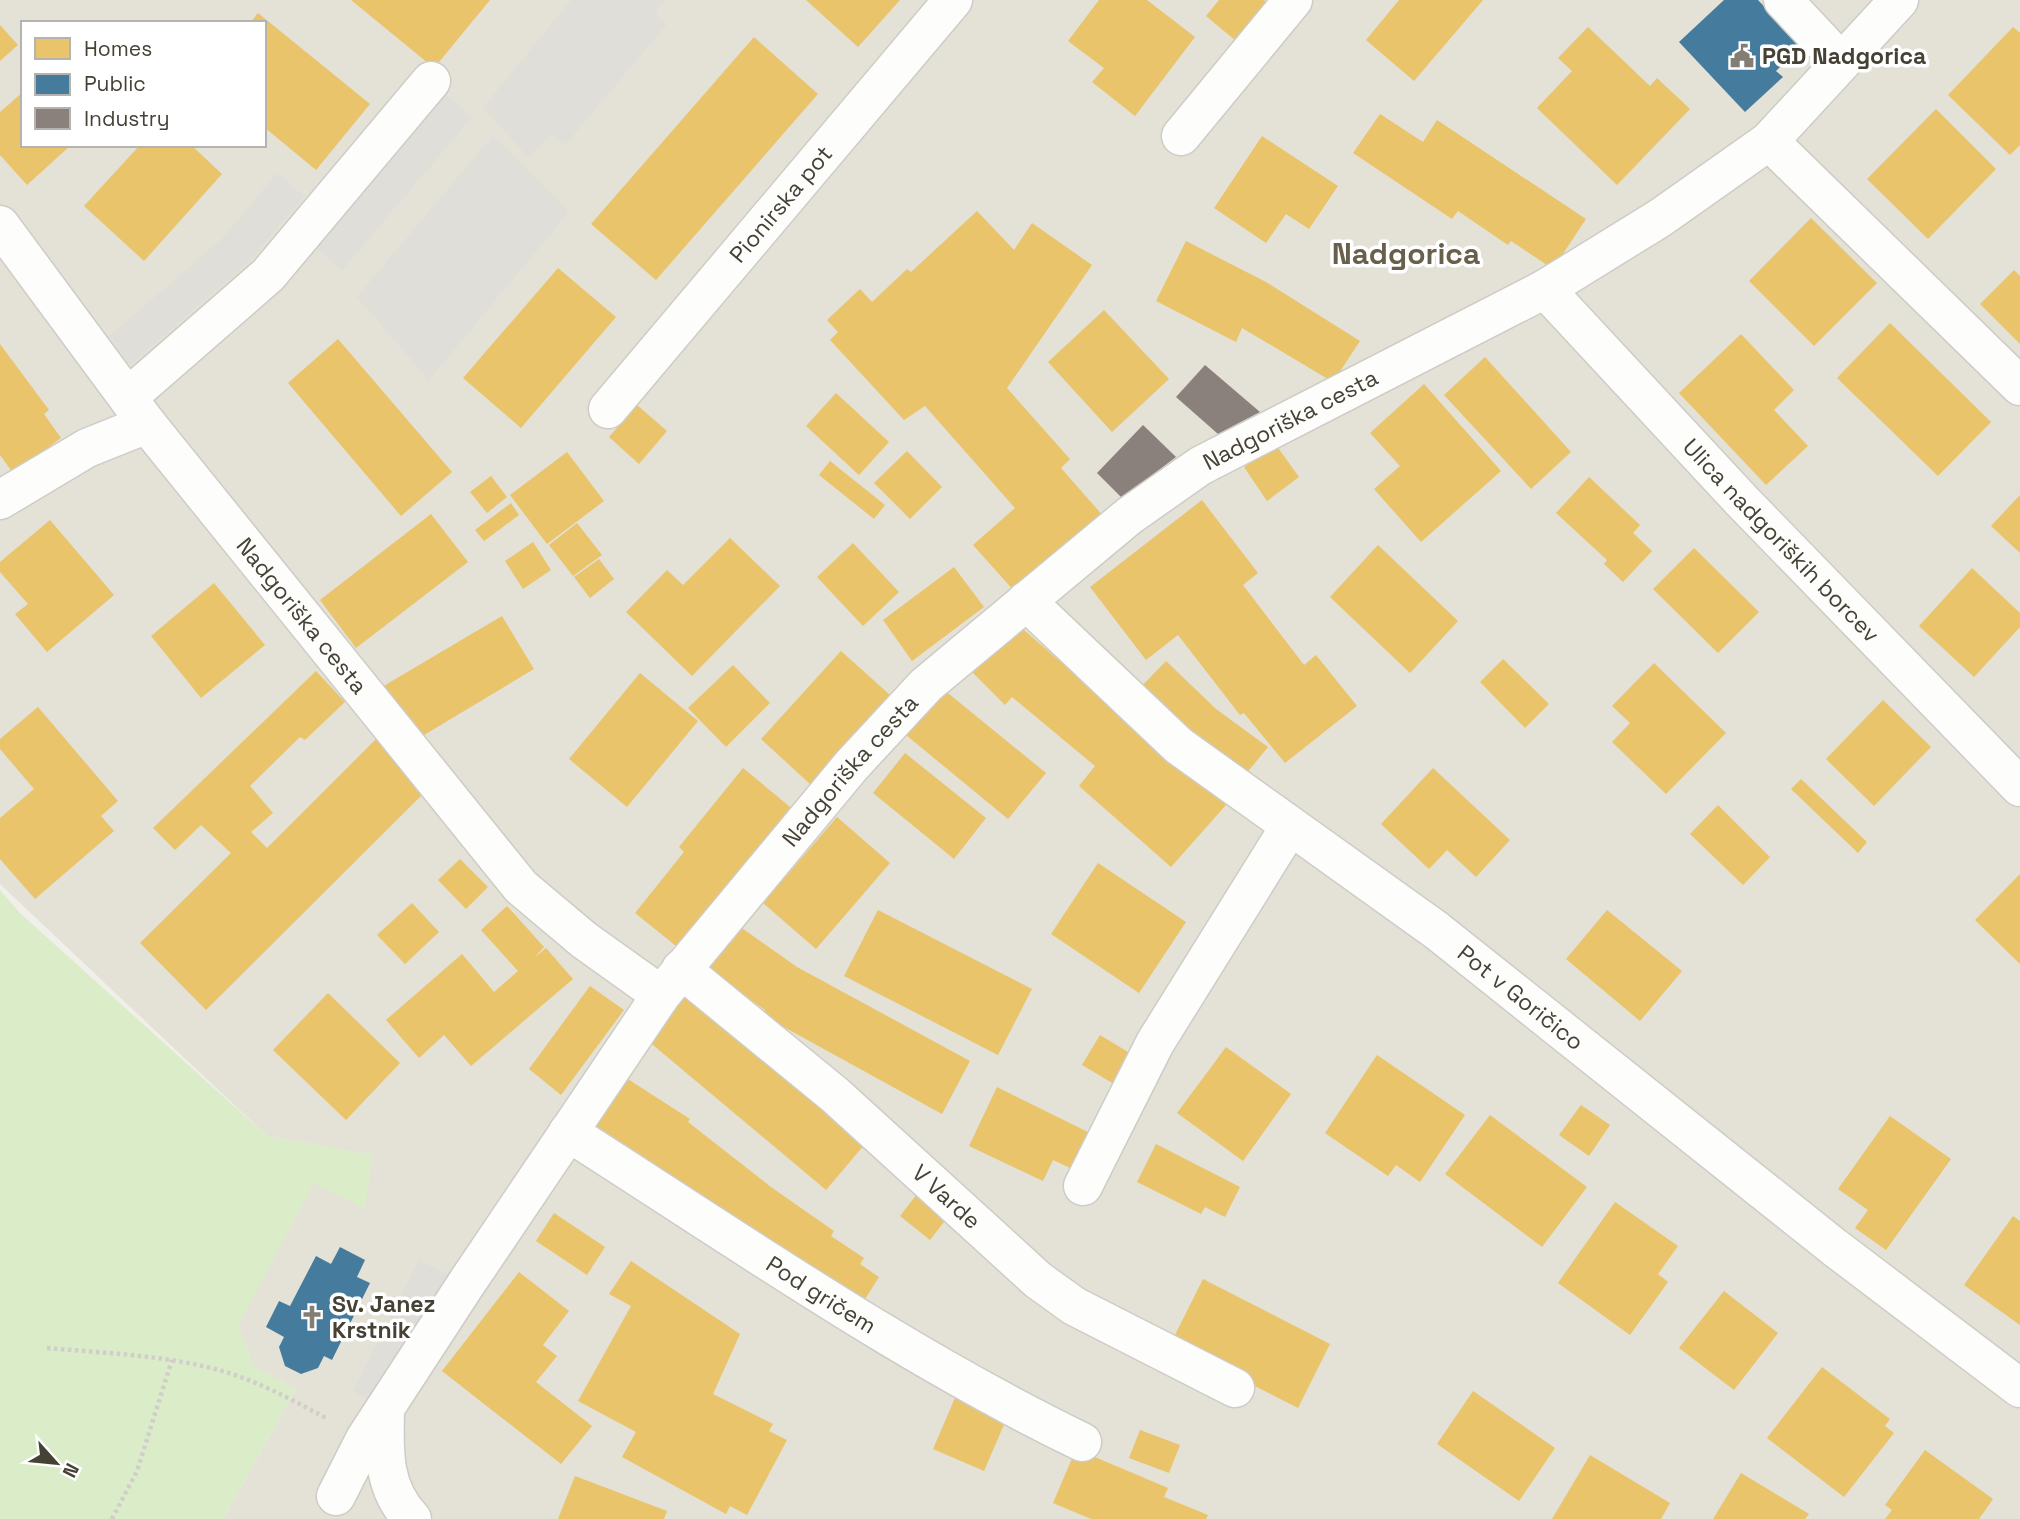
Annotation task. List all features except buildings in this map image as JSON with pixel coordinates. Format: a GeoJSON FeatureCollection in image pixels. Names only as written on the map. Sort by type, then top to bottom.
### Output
{"type":"FeatureCollection","features":[{"type":"Feature","properties":{"kind":"street","name":"Pionirska pot"},"geometry":{"type":"LineString","coordinates":[[608,409],[953,0]]}},
{"type":"Feature","properties":{"kind":"street"},"geometry":{"type":"LineString","coordinates":[[1181,136],[1293,0]]}},
{"type":"Feature","properties":{"kind":"street"},"geometry":{"type":"LineString","coordinates":[[1783,0],[1841,62]]}},
{"type":"Feature","properties":{"kind":"street","name":"Nadgoriška cesta"},"geometry":{"type":"LineString","coordinates":[[0,225],[138,410],[521,887],[584,940],[671,982],[851,766],[926,685],[1129,516],[1200,466],[1545,289],[1660,218],[1769,141],[1899,0]]}},
{"type":"Feature","properties":{"kind":"street"},"geometry":{"type":"LineString","coordinates":[[0,500],[87,448],[138,410],[268,275],[431,81]]}},
{"type":"Feature","properties":{"kind":"street"},"geometry":{"type":"LineString","coordinates":[[1769,141],[2020,386]]}},
{"type":"Feature","properties":{"kind":"street","name":"Ulica nadgoriških borcev"},"geometry":{"type":"LineString","coordinates":[[1545,289],[1741,500],[2020,787]]}},
{"type":"Feature","properties":{"kind":"street","name":"Pot v Goričico"},"geometry":{"type":"LineString","coordinates":[[1026,601],[1179,746],[1436,930],[1834,1247],[2020,1388]]}},
{"type":"Feature","properties":{"kind":"street"},"geometry":{"type":"LineString","coordinates":[[1083,1186],[1155,1043],[1290,826]]}},
{"type":"Feature","properties":{"kind":"street"},"geometry":{"type":"LineString","coordinates":[[335,1496],[375,1425],[568,1132],[671,982]]}},
{"type":"Feature","properties":{"kind":"street","name":"V Varde"},"geometry":{"type":"LineString","coordinates":[[671,982],[835,1095],[1038,1280],[1074,1306],[1236,1388]]}},
{"type":"Feature","properties":{"kind":"street","name":"Pod gričem"},"geometry":{"type":"LineString","coordinates":[[568,1132],[870,1324],[1013,1408],[1082,1442]]}},
{"type":"Feature","properties":{"kind":"street"},"geometry":{"type":"LineString","coordinates":[[375,1425],[384,1462],[403,1514]]}},
{"type":"Feature","properties":{"kind":"path"},"geometry":{"type":"LineString","coordinates":[[47,1348],[172,1360],[220,1370],[375,1425]]}},
{"type":"Feature","properties":{"kind":"path"},"geometry":{"type":"LineString","coordinates":[[111,1519],[137,1471],[172,1360]]}},
{"type":"Feature","properties":{"kind":"shaded area"},"geometry":{"type":"Polygon","coordinates":[[[0,0],[2020,0],[2020,1519],[223,1519],[296,1389],[254,1367],[238,1326],[314,1182],[372,1155],[267,1136],[0,884],[0,0]]]}},
{"type":"Feature","properties":{"kind":"shaded area"},"geometry":{"type":"Polygon","coordinates":[[[571,0],[665,0],[655,13],[667,24],[565,145],[552,134],[529,158],[483,108],[571,0]]]}},
{"type":"Feature","properties":{"kind":"shaded area"},"geometry":{"type":"Polygon","coordinates":[[[443,92],[472,117],[342,270],[313,245],[443,92]]]}},
{"type":"Feature","properties":{"kind":"shaded area"},"geometry":{"type":"Polygon","coordinates":[[[493,135],[569,212],[429,380],[357,297],[493,135]]]}},
{"type":"Feature","properties":{"kind":"shaded area"},"geometry":{"type":"Polygon","coordinates":[[[277,173],[304,196],[250,260],[130,365],[110,336],[225,236],[277,173]]]}},
{"type":"Feature","properties":{"kind":"shaded area"},"geometry":{"type":"Polygon","coordinates":[[[419,1260],[466,1284],[385,1410],[353,1391],[419,1260]]]}},
{"type":"Feature","properties":{"kind":"green space"},"geometry":{"type":"Polygon","coordinates":[[[0,890],[21,914],[267,1136],[373,1155],[365,1209],[314,1183],[238,1326],[255,1367],[296,1389],[223,1519],[0,1519],[0,890]]]}},
{"type":"Feature","properties":{"kind":"place","name":"PGD Nadgorica"},"geometry":{"type":"Point","coordinates":[1742,56]}},
{"type":"Feature","properties":{"kind":"place","name":"Sv. Janez Krstnik"},"geometry":{"type":"Point","coordinates":[312,1317]}},
{"type":"Feature","properties":{"kind":"district","name":"Nadgorica"},"geometry":{"type":"Point","coordinates":[1406,254]}}]}
